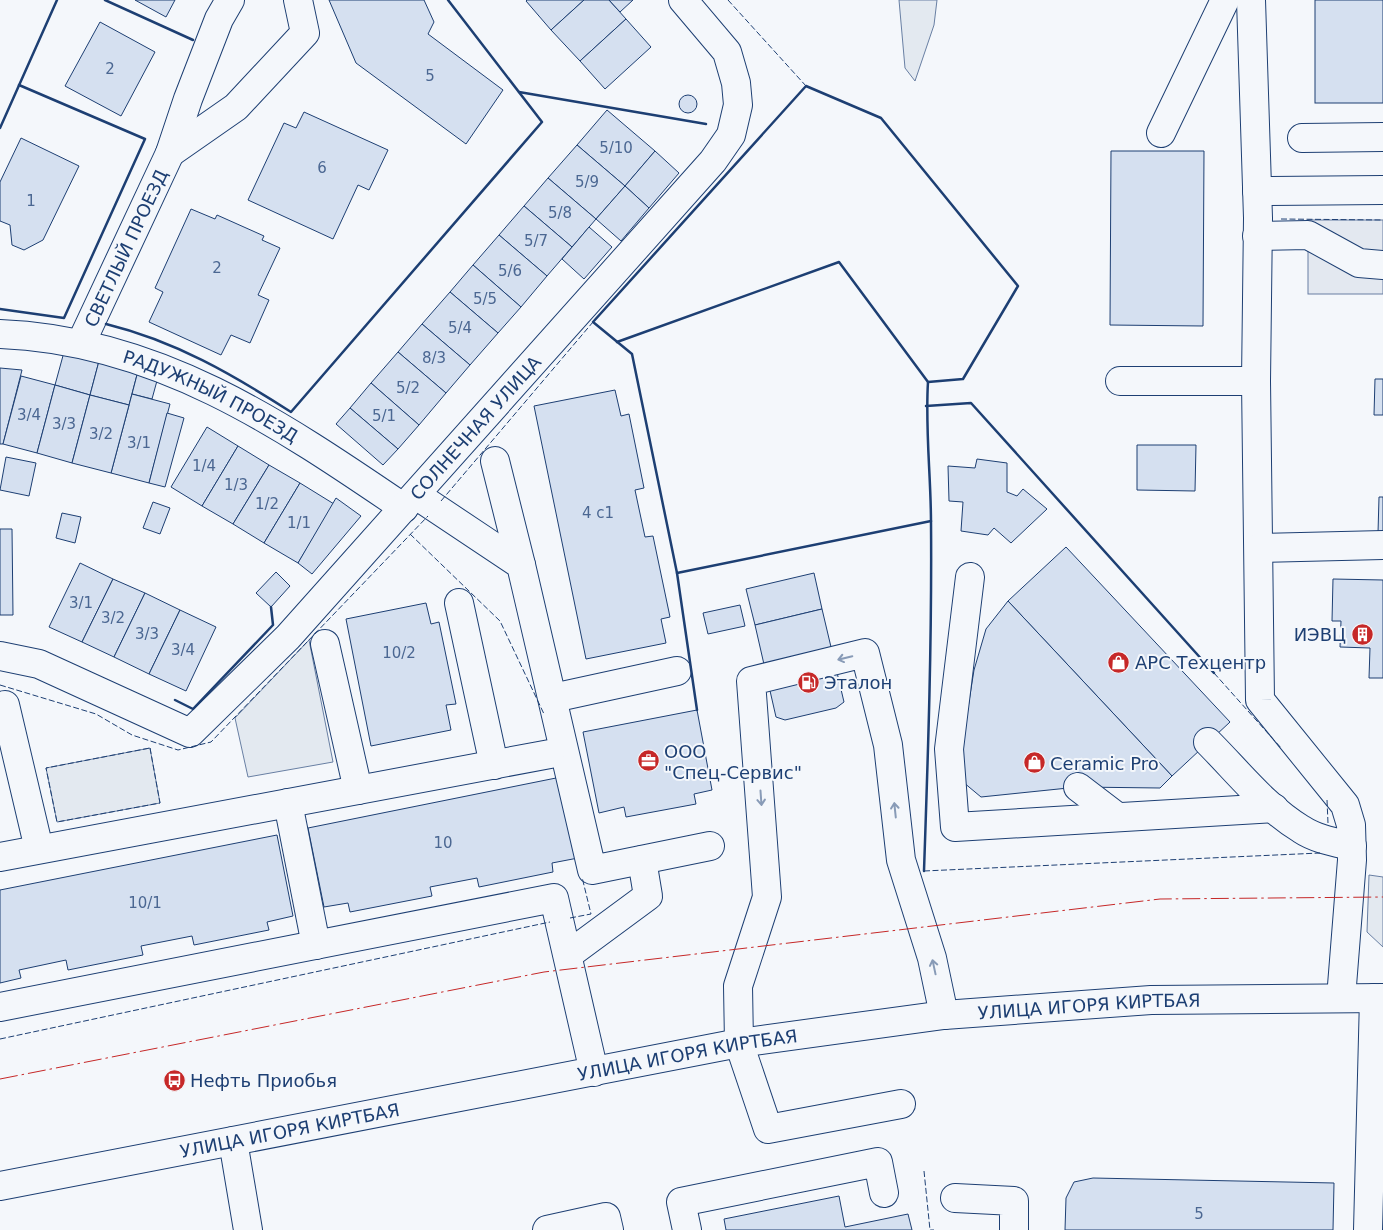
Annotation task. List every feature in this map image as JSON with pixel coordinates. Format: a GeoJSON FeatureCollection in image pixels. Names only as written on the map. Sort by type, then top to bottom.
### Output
{"type":"FeatureCollection","features":[{"type":"Feature","properties":{"kind":"street","name":"СВЕТЛЫЙ ПРОЕЗД"},"geometry":{"type":"LineString","coordinates":[[81,343],[170,153],[198,72],[219,19],[230,0]]}},
{"type":"Feature","properties":{"kind":"street","name":"СВЕТЛЫЙ ПРОЕЗД"},"geometry":{"type":"LineString","coordinates":[[170,153],[236,107],[305,33],[298,0]]}},
{"type":"Feature","properties":{"kind":"street","name":"СОЛНЕЧНАЯ УЛИЦА"},"geometry":{"type":"LineString","coordinates":[[0,656],[39,664],[190,733],[288,637],[713,161],[731,135],[738,105],[736,83],[727,52],[683,0]]}},
{"type":"Feature","properties":{"kind":"street"},"geometry":{"type":"LineString","coordinates":[[1161,133],[1225,0]]}},
{"type":"Feature","properties":{"kind":"street"},"geometry":{"type":"LineString","coordinates":[[1251,0],[1257,191],[1256,381],[1260,700],[1345,805],[1351,825],[1352,846],[1342,998]]}},
{"type":"Feature","properties":{"kind":"street"},"geometry":{"type":"LineString","coordinates":[[1302,138],[1383,137]]}},
{"type":"Feature","properties":{"kind":"street"},"geometry":{"type":"LineString","coordinates":[[1257,191],[1383,190]]}},
{"type":"Feature","properties":{"kind":"street"},"geometry":{"type":"LineString","coordinates":[[1257,236],[1308,234],[1359,263],[1383,265]]}},
{"type":"Feature","properties":{"kind":"street","name":"РАДУЖНЫЙ ПРОЕЗД"},"geometry":{"type":"LineString","coordinates":[[0,334],[81,343],[127,355],[175,373],[217,393],[304,440],[521,565]]}},
{"type":"Feature","properties":{"kind":"street"},"geometry":{"type":"LineString","coordinates":[[1120,381],[1256,381]]}},
{"type":"Feature","properties":{"kind":"street"},"geometry":{"type":"LineString","coordinates":[[495,461],[553,698],[592,870],[710,846]]}},
{"type":"Feature","properties":{"kind":"street"},"geometry":{"type":"LineString","coordinates":[[1259,548],[1383,545]]}},
{"type":"Feature","properties":{"kind":"street"},"geometry":{"type":"LineString","coordinates":[[970,577],[949,749],[954,827],[1274,808]]}},
{"type":"Feature","properties":{"kind":"street"},"geometry":{"type":"LineString","coordinates":[[459,603],[494,765]]}},
{"type":"Feature","properties":{"kind":"street"},"geometry":{"type":"LineString","coordinates":[[325,644],[358,790]]}},
{"type":"Feature","properties":{"kind":"street"},"geometry":{"type":"LineString","coordinates":[[901,1104],[768,1129],[739,1043],[738,986],[767,897],[751,680],[865,653],[888,745],[901,860],[932,958],[944,1015]]}},
{"type":"Feature","properties":{"kind":"street"},"geometry":{"type":"LineString","coordinates":[[553,698],[677,671]]}},
{"type":"Feature","properties":{"kind":"street"},"geometry":{"type":"LineString","coordinates":[[5,705],[39,849]]}},
{"type":"Feature","properties":{"kind":"street"},"geometry":{"type":"LineString","coordinates":[[1208,742],[1274,808],[1301,829],[1323,840],[1352,846]]}},
{"type":"Feature","properties":{"kind":"street"},"geometry":{"type":"LineString","coordinates":[[0,857],[550,754]]}},
{"type":"Feature","properties":{"kind":"street"},"geometry":{"type":"LineString","coordinates":[[1078,787],[1116,816]]}},
{"type":"Feature","properties":{"kind":"street"},"geometry":{"type":"LineString","coordinates":[[288,803],[316,945]]}},
{"type":"Feature","properties":{"kind":"street"},"geometry":{"type":"LineString","coordinates":[[568,955],[648,896],[642,860]]}},
{"type":"Feature","properties":{"kind":"street"},"geometry":{"type":"LineString","coordinates":[[0,1007],[554,898],[594,1072]]}},
{"type":"Feature","properties":{"kind":"street"},"geometry":{"type":"LineString","coordinates":[[1368,1230],[1378,998]]}},
{"type":"Feature","properties":{"kind":"street","name":"УЛИЦА ИГОРЯ КИРТБАЯ"},"geometry":{"type":"LineString","coordinates":[[0,1186],[739,1043],[944,1015],[1151,1000],[1378,998]]}},
{"type":"Feature","properties":{"kind":"street"},"geometry":{"type":"LineString","coordinates":[[233,1142],[248,1230]]}},
{"type":"Feature","properties":{"kind":"street"},"geometry":{"type":"LineString","coordinates":[[687,1230],[681,1202],[878,1162],[884,1193]]}},
{"type":"Feature","properties":{"kind":"street"},"geometry":{"type":"LineString","coordinates":[[955,1198],[1014,1201],[1014,1230]]}},
{"type":"Feature","properties":{"kind":"street"},"geometry":{"type":"LineString","coordinates":[[547,1230],[606,1217],[609,1230]]}},
{"type":"Feature","properties":{"kind":"shaded area"},"geometry":{"type":"Polygon","coordinates":[[[899,0],[937,0],[934,25],[915,81],[905,68],[899,0]]]}},
{"type":"Feature","properties":{"kind":"shaded area"},"geometry":{"type":"Polygon","coordinates":[[[1308,220],[1383,220],[1383,294],[1308,294],[1308,220]]]}},
{"type":"Feature","properties":{"kind":"shaded area"},"geometry":{"type":"Polygon","coordinates":[[[309,640],[333,762],[248,777],[235,718],[309,640]]]}},
{"type":"Feature","properties":{"kind":"shaded area"},"geometry":{"type":"Polygon","coordinates":[[[150,748],[160,803],[57,822],[46,768],[150,748]]]}},
{"type":"Feature","properties":{"kind":"shaded area"},"geometry":{"type":"Polygon","coordinates":[[[1369,875],[1383,877],[1383,947],[1367,932],[1369,875]]]}},
{"type":"Feature","properties":{"kind":"building"},"geometry":{"type":"Polygon","coordinates":[[[135,0],[175,0],[166,17],[135,0]]]}},
{"type":"Feature","properties":{"kind":"building"},"geometry":{"type":"Polygon","coordinates":[[[329,0],[424,0],[434,22],[428,34],[503,90],[466,144],[356,63],[329,0]]]}},
{"type":"Feature","properties":{"kind":"building"},"geometry":{"type":"Polygon","coordinates":[[[527,0],[584,0],[551,30],[527,0]]]}},
{"type":"Feature","properties":{"kind":"building"},"geometry":{"type":"Polygon","coordinates":[[[584,0],[609,0],[626,19],[580,61],[551,30],[584,0]]]}},
{"type":"Feature","properties":{"kind":"building"},"geometry":{"type":"Polygon","coordinates":[[[609,0],[633,0],[620,12],[609,0]]]}},
{"type":"Feature","properties":{"kind":"building"},"geometry":{"type":"Polygon","coordinates":[[[1315,0],[1383,0],[1383,103],[1315,103],[1315,0]]]}},
{"type":"Feature","properties":{"kind":"building"},"geometry":{"type":"Polygon","coordinates":[[[626,19],[651,47],[605,89],[580,61],[626,19]]]}},
{"type":"Feature","properties":{"kind":"building"},"geometry":{"type":"Polygon","coordinates":[[[100,22],[155,52],[121,116],[65,86],[100,22]]]}},
{"type":"Feature","properties":{"kind":"building"},"geometry":{"type":"Polygon","coordinates":[[[684,95],[692,95],[697,100],[695,111],[684,113],[679,108],[679,100],[684,95]]]}},
{"type":"Feature","properties":{"kind":"building"},"geometry":{"type":"Polygon","coordinates":[[[607,110],[655,151],[625,186],[577,145],[607,110]]]}},
{"type":"Feature","properties":{"kind":"building"},"geometry":{"type":"Polygon","coordinates":[[[304,112],[388,150],[369,190],[358,185],[333,239],[248,200],[284,123],[296,128],[304,112]]]}},
{"type":"Feature","properties":{"kind":"building"},"geometry":{"type":"Polygon","coordinates":[[[21,138],[79,166],[43,240],[24,250],[12,245],[10,225],[0,221],[0,182],[21,138]]]}},
{"type":"Feature","properties":{"kind":"building"},"geometry":{"type":"Polygon","coordinates":[[[577,145],[625,186],[596,219],[548,178],[577,145]]]}},
{"type":"Feature","properties":{"kind":"building"},"geometry":{"type":"Polygon","coordinates":[[[655,151],[679,173],[649,208],[625,186],[655,151]]]}},
{"type":"Feature","properties":{"kind":"building"},"geometry":{"type":"Polygon","coordinates":[[[1111,151],[1204,151],[1203,326],[1110,325],[1111,151]]]}},
{"type":"Feature","properties":{"kind":"building"},"geometry":{"type":"Polygon","coordinates":[[[548,178],[596,219],[572,247],[524,206],[548,178]]]}},
{"type":"Feature","properties":{"kind":"building"},"geometry":{"type":"Polygon","coordinates":[[[625,186],[649,208],[621,241],[596,219],[625,186]]]}},
{"type":"Feature","properties":{"kind":"building"},"geometry":{"type":"Polygon","coordinates":[[[524,206],[572,247],[547,276],[499,235],[524,206]]]}},
{"type":"Feature","properties":{"kind":"building"},"geometry":{"type":"Polygon","coordinates":[[[191,209],[215,219],[217,215],[264,236],[262,240],[280,248],[258,295],[269,300],[250,343],[231,335],[221,355],[149,322],[163,292],[155,288],[191,209]]]}},
{"type":"Feature","properties":{"kind":"building"},"geometry":{"type":"Polygon","coordinates":[[[589,227],[612,247],[584,279],[562,259],[589,227]]]}},
{"type":"Feature","properties":{"kind":"building"},"geometry":{"type":"Polygon","coordinates":[[[499,235],[547,276],[521,307],[473,265],[499,235]]]}},
{"type":"Feature","properties":{"kind":"building"},"geometry":{"type":"Polygon","coordinates":[[[473,265],[521,307],[498,333],[450,292],[473,265]]]}},
{"type":"Feature","properties":{"kind":"building"},"geometry":{"type":"Polygon","coordinates":[[[450,292],[498,333],[470,365],[422,324],[450,292]]]}},
{"type":"Feature","properties":{"kind":"building"},"geometry":{"type":"Polygon","coordinates":[[[422,324],[470,365],[446,393],[398,352],[422,324]]]}},
{"type":"Feature","properties":{"kind":"building"},"geometry":{"type":"Polygon","coordinates":[[[64,352],[99,361],[90,395],[55,385],[64,352]]]}},
{"type":"Feature","properties":{"kind":"building"},"geometry":{"type":"Polygon","coordinates":[[[398,352],[446,393],[419,425],[371,383],[398,352]]]}},
{"type":"Feature","properties":{"kind":"building"},"geometry":{"type":"Polygon","coordinates":[[[99,361],[138,371],[129,405],[90,395],[99,361]]]}},
{"type":"Feature","properties":{"kind":"building"},"geometry":{"type":"Polygon","coordinates":[[[0,368],[22,370],[3,444],[0,444],[0,368]]]}},
{"type":"Feature","properties":{"kind":"building"},"geometry":{"type":"Polygon","coordinates":[[[138,371],[158,377],[152,399],[132,394],[138,371]]]}},
{"type":"Feature","properties":{"kind":"building"},"geometry":{"type":"Polygon","coordinates":[[[21,376],[55,385],[37,453],[3,444],[21,376]]]}},
{"type":"Feature","properties":{"kind":"building"},"geometry":{"type":"Polygon","coordinates":[[[1375,379],[1383,379],[1383,415],[1374,415],[1375,379]]]}},
{"type":"Feature","properties":{"kind":"building"},"geometry":{"type":"Polygon","coordinates":[[[371,383],[419,425],[398,449],[350,408],[371,383]]]}},
{"type":"Feature","properties":{"kind":"building"},"geometry":{"type":"Polygon","coordinates":[[[55,385],[90,395],[72,463],[37,453],[55,385]]]}},
{"type":"Feature","properties":{"kind":"building"},"geometry":{"type":"Polygon","coordinates":[[[615,390],[621,416],[629,414],[644,488],[635,490],[645,537],[653,536],[670,617],[661,619],[666,643],[586,659],[534,406],[615,390]]]}},
{"type":"Feature","properties":{"kind":"building"},"geometry":{"type":"Polygon","coordinates":[[[132,394],[170,404],[149,483],[111,473],[132,394]]]}},
{"type":"Feature","properties":{"kind":"building"},"geometry":{"type":"Polygon","coordinates":[[[90,395],[129,405],[111,473],[72,463],[90,395]]]}},
{"type":"Feature","properties":{"kind":"building"},"geometry":{"type":"Polygon","coordinates":[[[350,408],[398,449],[383,465],[336,424],[350,408]]]}},
{"type":"Feature","properties":{"kind":"building"},"geometry":{"type":"Polygon","coordinates":[[[167,413],[184,418],[165,487],[149,483],[167,413]]]}},
{"type":"Feature","properties":{"kind":"building"},"geometry":{"type":"Polygon","coordinates":[[[207,427],[238,446],[202,506],[171,487],[207,427]]]}},
{"type":"Feature","properties":{"kind":"building"},"geometry":{"type":"Polygon","coordinates":[[[1137,445],[1196,445],[1195,491],[1137,490],[1137,445]]]}},
{"type":"Feature","properties":{"kind":"building"},"geometry":{"type":"Polygon","coordinates":[[[238,446],[269,465],[233,524],[202,506],[238,446]]]}},
{"type":"Feature","properties":{"kind":"building"},"geometry":{"type":"Polygon","coordinates":[[[6,457],[36,463],[29,496],[0,490],[6,457]]]}},
{"type":"Feature","properties":{"kind":"building"},"geometry":{"type":"Polygon","coordinates":[[[977,459],[1007,463],[1007,492],[1017,496],[1023,489],[1047,509],[1011,543],[994,528],[988,535],[961,531],[963,502],[949,501],[948,466],[975,468],[977,459]]]}},
{"type":"Feature","properties":{"kind":"building"},"geometry":{"type":"Polygon","coordinates":[[[269,465],[300,483],[264,543],[233,524],[269,465]]]}},
{"type":"Feature","properties":{"kind":"building"},"geometry":{"type":"Polygon","coordinates":[[[300,483],[334,504],[298,563],[264,543],[300,483]]]}},
{"type":"Feature","properties":{"kind":"building"},"geometry":{"type":"Polygon","coordinates":[[[1379,497],[1383,497],[1383,533],[1378,533],[1379,497]]]}},
{"type":"Feature","properties":{"kind":"building"},"geometry":{"type":"Polygon","coordinates":[[[336,498],[361,516],[312,574],[298,563],[336,498]]]}},
{"type":"Feature","properties":{"kind":"building"},"geometry":{"type":"Polygon","coordinates":[[[153,502],[170,508],[160,534],[143,528],[153,502]]]}},
{"type":"Feature","properties":{"kind":"building"},"geometry":{"type":"Polygon","coordinates":[[[62,513],[81,517],[75,543],[56,538],[62,513]]]}},
{"type":"Feature","properties":{"kind":"building"},"geometry":{"type":"Polygon","coordinates":[[[0,529],[12,529],[13,615],[0,615],[0,529]]]}},
{"type":"Feature","properties":{"kind":"building","name":"АРС Техцентр"},"geometry":{"type":"Polygon","coordinates":[[[1066,547],[1230,722],[1172,776],[1008,601],[1066,547]]]}},
{"type":"Feature","properties":{"kind":"building"},"geometry":{"type":"Polygon","coordinates":[[[80,563],[113,579],[82,642],[49,627],[80,563]]]}},
{"type":"Feature","properties":{"kind":"building"},"geometry":{"type":"Polygon","coordinates":[[[276,572],[290,586],[271,607],[256,593],[276,572]]]}},
{"type":"Feature","properties":{"kind":"building"},"geometry":{"type":"Polygon","coordinates":[[[814,573],[822,609],[755,625],[746,589],[814,573]]]}},
{"type":"Feature","properties":{"kind":"building"},"geometry":{"type":"Polygon","coordinates":[[[113,579],[145,593],[114,657],[82,642],[113,579]]]}},
{"type":"Feature","properties":{"kind":"building","name":"ИЭВЦ"},"geometry":{"type":"Polygon","coordinates":[[[1333,579],[1383,580],[1383,678],[1369,678],[1370,648],[1340,647],[1341,621],[1332,621],[1333,579]]]}},
{"type":"Feature","properties":{"kind":"building"},"geometry":{"type":"Polygon","coordinates":[[[145,593],[180,610],[149,674],[114,657],[145,593]]]}},
{"type":"Feature","properties":{"kind":"building"},"geometry":{"type":"Polygon","coordinates":[[[1008,601],[1172,776],[1160,788],[1078,787],[981,797],[957,777],[974,670],[986,629],[1008,601]]]}},
{"type":"Feature","properties":{"kind":"building"},"geometry":{"type":"Polygon","coordinates":[[[426,603],[431,624],[439,622],[456,704],[446,705],[451,730],[371,746],[346,619],[426,603]]]}},
{"type":"Feature","properties":{"kind":"building"},"geometry":{"type":"Polygon","coordinates":[[[740,605],[745,626],[708,634],[703,613],[740,605]]]}},
{"type":"Feature","properties":{"kind":"building"},"geometry":{"type":"Polygon","coordinates":[[[822,609],[844,702],[836,708],[785,720],[776,717],[755,625],[822,609]]]}},
{"type":"Feature","properties":{"kind":"building"},"geometry":{"type":"Polygon","coordinates":[[[180,610],[216,627],[186,691],[149,674],[180,610]]]}},
{"type":"Feature","properties":{"kind":"building","name":"ООО \"Спец-Сервис\""},"geometry":{"type":"Polygon","coordinates":[[[697,710],[712,790],[694,794],[696,804],[626,817],[624,807],[599,813],[583,732],[697,710]]]}},
{"type":"Feature","properties":{"kind":"building"},"geometry":{"type":"Polygon","coordinates":[[[561,777],[578,858],[552,863],[553,872],[479,887],[477,878],[430,887],[432,896],[350,912],[348,903],[324,907],[308,828],[561,777]]]}},
{"type":"Feature","properties":{"kind":"building"},"geometry":{"type":"Polygon","coordinates":[[[277,835],[293,916],[267,922],[269,930],[194,945],[192,936],[141,946],[143,955],[68,970],[66,960],[19,970],[21,978],[0,983],[0,890],[277,835]]]}},
{"type":"Feature","properties":{"kind":"building"},"geometry":{"type":"Polygon","coordinates":[[[1093,1178],[1334,1183],[1333,1230],[1065,1230],[1066,1198],[1074,1182],[1093,1178]]]}},
{"type":"Feature","properties":{"kind":"building"},"geometry":{"type":"Polygon","coordinates":[[[839,1196],[845,1227],[908,1214],[912,1230],[726,1230],[724,1219],[839,1196]]]}},
{"type":"Feature","properties":{"kind":"fence"},"geometry":{"type":"LineString","coordinates":[[728,0],[806,86]]}},
{"type":"Feature","properties":{"kind":"fence"},"geometry":{"type":"LineString","coordinates":[[1281,219],[1383,220]]}},
{"type":"Feature","properties":{"kind":"fence"},"geometry":{"type":"LineString","coordinates":[[441,501],[593,322]]}},
{"type":"Feature","properties":{"kind":"fence"},"geometry":{"type":"LineString","coordinates":[[0,685],[96,714],[132,735],[178,750],[211,742],[428,516]]}},
{"type":"Feature","properties":{"kind":"fence"},"geometry":{"type":"LineString","coordinates":[[410,534],[500,621],[544,714]]}},
{"type":"Feature","properties":{"kind":"fence"},"geometry":{"type":"LineString","coordinates":[[1214,673],[1282,749]]}},
{"type":"Feature","properties":{"kind":"fence"},"geometry":{"type":"LineString","coordinates":[[150,748],[160,803],[57,822],[46,768],[150,748]]}},
{"type":"Feature","properties":{"kind":"fence"},"geometry":{"type":"LineString","coordinates":[[1327,800],[1328,823]]}},
{"type":"Feature","properties":{"kind":"fence"},"geometry":{"type":"LineString","coordinates":[[924,871],[1320,853]]}},
{"type":"Feature","properties":{"kind":"fence"},"geometry":{"type":"LineString","coordinates":[[570,918],[591,914],[582,877]]}},
{"type":"Feature","properties":{"kind":"fence"},"geometry":{"type":"LineString","coordinates":[[0,1039],[550,922]]}},
{"type":"Feature","properties":{"kind":"fence"},"geometry":{"type":"LineString","coordinates":[[924,1171],[930,1230],[934,1230]]}},
{"type":"Feature","properties":{"kind":"wall"},"geometry":{"type":"LineString","coordinates":[[0,128],[57,0]]}},
{"type":"Feature","properties":{"kind":"wall"},"geometry":{"type":"LineString","coordinates":[[105,0],[193,40]]}},
{"type":"Feature","properties":{"kind":"wall"},"geometry":{"type":"LineString","coordinates":[[106,324],[179,349],[225,372],[291,412],[542,122],[448,0]]}},
{"type":"Feature","properties":{"kind":"wall"},"geometry":{"type":"LineString","coordinates":[[0,309],[64,318],[145,139],[19,85]]}},
{"type":"Feature","properties":{"kind":"wall"},"geometry":{"type":"LineString","coordinates":[[697,710],[677,573],[632,354],[593,322],[806,86],[881,118],[1018,286],[963,379],[928,382]]}},
{"type":"Feature","properties":{"kind":"wall"},"geometry":{"type":"LineString","coordinates":[[519,92],[706,124]]}},
{"type":"Feature","properties":{"kind":"wall"},"geometry":{"type":"LineString","coordinates":[[617,342],[839,262],[928,382],[931,610],[924,871]]}},
{"type":"Feature","properties":{"kind":"wall"},"geometry":{"type":"LineString","coordinates":[[926,406],[971,403],[1214,673]]}},
{"type":"Feature","properties":{"kind":"wall"},"geometry":{"type":"LineString","coordinates":[[677,573],[931,521]]}},
{"type":"Feature","properties":{"kind":"wall"},"geometry":{"type":"LineString","coordinates":[[175,700],[193,709],[273,625],[271,607]]}},
{"type":"Feature","properties":{"kind":"power"},"geometry":{"type":"LineString","coordinates":[[0,1079],[544,972],[1160,899],[1383,897]]}},
{"type":"Feature","properties":{"kind":"place","name":"ИЭВЦ"},"geometry":{"type":"Point","coordinates":[1362,634]}},
{"type":"Feature","properties":{"kind":"place","name":"АРС Техцентр"},"geometry":{"type":"Point","coordinates":[1119,662]}},
{"type":"Feature","properties":{"kind":"place","name":"Эталон"},"geometry":{"type":"Point","coordinates":[808,682]}},
{"type":"Feature","properties":{"kind":"place","name":"ООО \"Спец-Сервис\""},"geometry":{"type":"Point","coordinates":[648,761]}},
{"type":"Feature","properties":{"kind":"place","name":"Ceramic Pro"},"geometry":{"type":"Point","coordinates":[1034,763]}},
{"type":"Feature","properties":{"kind":"place","name":"Нефть Приобья"},"geometry":{"type":"Point","coordinates":[174,1080]}}]}
